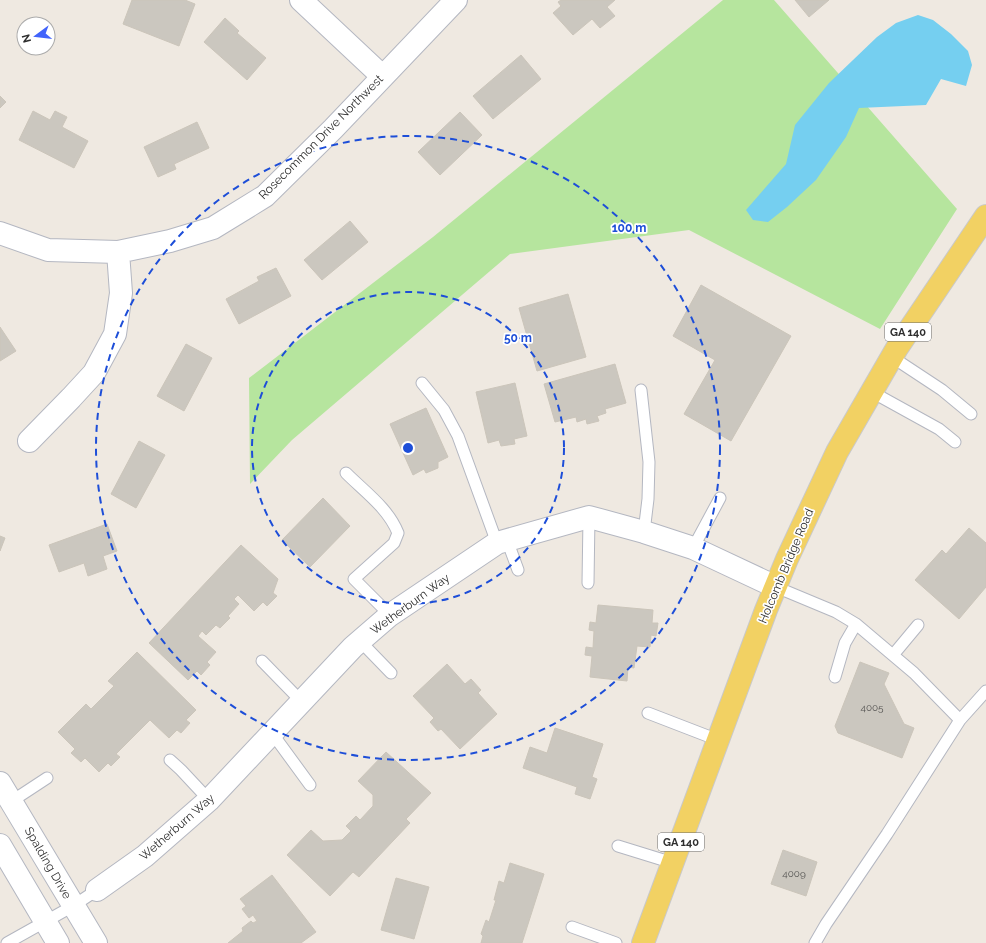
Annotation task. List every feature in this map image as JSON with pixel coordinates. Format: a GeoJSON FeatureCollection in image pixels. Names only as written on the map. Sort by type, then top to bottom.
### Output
{"type":"FeatureCollection","features":[{"type":"Feature","properties":{"kind":"main road","name":"Holcomb Bridge Road"},"geometry":{"type":"LineString","coordinates":[[643,943],[787,559],[837,452],[892,357],[986,216]]}},
{"type":"Feature","properties":{"kind":"street"},"geometry":{"type":"LineString","coordinates":[[301,0],[382,76]]}},
{"type":"Feature","properties":{"kind":"street","name":"Rosecommon Drive Northwest"},"geometry":{"type":"LineString","coordinates":[[0,233],[48,250],[118,252],[170,241],[213,228],[265,196],[333,129],[456,0]]}},
{"type":"Feature","properties":{"kind":"street"},"geometry":{"type":"LineString","coordinates":[[29,441],[94,373],[115,334],[121,293],[118,252]]}},
{"type":"Feature","properties":{"kind":"street"},"geometry":{"type":"LineString","coordinates":[[589,517],[644,532],[693,548],[776,587]]}},
{"type":"Feature","properties":{"kind":"street","name":"Wetherburn Way"},"geometry":{"type":"LineString","coordinates":[[97,890],[145,856],[209,800],[360,641],[390,615],[502,541],[589,517]]}},
{"type":"Feature","properties":{"kind":"street","name":"Spalding Drive"},"geometry":{"type":"LineString","coordinates":[[0,783],[96,943]]}},
{"type":"Feature","properties":{"kind":"street"},"geometry":{"type":"LineString","coordinates":[[0,845],[58,943]]}},
{"type":"Feature","properties":{"kind":"lane"},"geometry":{"type":"LineString","coordinates":[[892,357],[942,390],[971,414]]}},
{"type":"Feature","properties":{"kind":"lane"},"geometry":{"type":"LineString","coordinates":[[422,382],[444,410],[458,436],[502,541],[518,570]]}},
{"type":"Feature","properties":{"kind":"lane"},"geometry":{"type":"LineString","coordinates":[[641,390],[649,462],[648,499],[644,532]]}},
{"type":"Feature","properties":{"kind":"lane"},"geometry":{"type":"LineString","coordinates":[[872,392],[939,429],[955,442]]}},
{"type":"Feature","properties":{"kind":"lane"},"geometry":{"type":"LineString","coordinates":[[346,474],[384,509],[393,522],[398,533],[394,543],[354,579],[390,615]]}},
{"type":"Feature","properties":{"kind":"lane"},"geometry":{"type":"LineString","coordinates":[[693,548],[720,498]]}},
{"type":"Feature","properties":{"kind":"lane"},"geometry":{"type":"LineString","coordinates":[[588,583],[589,517]]}},
{"type":"Feature","properties":{"kind":"lane"},"geometry":{"type":"LineString","coordinates":[[776,587],[836,612],[856,624],[914,673],[960,720]]}},
{"type":"Feature","properties":{"kind":"lane"},"geometry":{"type":"LineString","coordinates":[[835,677],[845,643],[856,624]]}},
{"type":"Feature","properties":{"kind":"lane"},"geometry":{"type":"LineString","coordinates":[[893,655],[918,625]]}},
{"type":"Feature","properties":{"kind":"lane"},"geometry":{"type":"LineString","coordinates":[[360,641],[391,673]]}},
{"type":"Feature","properties":{"kind":"lane"},"geometry":{"type":"LineString","coordinates":[[262,661],[302,702]]}},
{"type":"Feature","properties":{"kind":"lane"},"geometry":{"type":"LineString","coordinates":[[815,943],[960,720],[986,691]]}},
{"type":"Feature","properties":{"kind":"lane"},"geometry":{"type":"LineString","coordinates":[[648,713],[718,740]]}},
{"type":"Feature","properties":{"kind":"lane"},"geometry":{"type":"LineString","coordinates":[[272,734],[310,785]]}},
{"type":"Feature","properties":{"kind":"lane"},"geometry":{"type":"LineString","coordinates":[[170,760],[182,770],[209,800]]}},
{"type":"Feature","properties":{"kind":"lane"},"geometry":{"type":"LineString","coordinates":[[12,801],[47,778]]}},
{"type":"Feature","properties":{"kind":"lane"},"geometry":{"type":"LineString","coordinates":[[618,846],[673,863]]}},
{"type":"Feature","properties":{"kind":"lane"},"geometry":{"type":"LineString","coordinates":[[7,943],[73,906],[97,890]]}},
{"type":"Feature","properties":{"kind":"lane"},"geometry":{"type":"LineString","coordinates":[[572,927],[616,943]]}},
{"type":"Feature","properties":{"kind":"green space"},"geometry":{"type":"Polygon","coordinates":[[[723,0],[774,0],[957,209],[880,329],[689,230],[510,254],[292,440],[250,484],[249,378],[433,237],[723,0]]]}},
{"type":"Feature","properties":{"kind":"water"},"geometry":{"type":"Polygon","coordinates":[[[918,15],[933,20],[951,34],[968,51],[972,65],[966,86],[941,79],[926,105],[859,108],[846,137],[816,180],[787,207],[768,222],[753,220],[746,210],[786,164],[795,125],[829,83],[877,37],[896,23],[918,15]]]}},
{"type":"Feature","properties":{"kind":"building"},"geometry":{"type":"Polygon","coordinates":[[[132,0],[185,0],[195,4],[179,46],[123,24],[132,0]]]}},
{"type":"Feature","properties":{"kind":"building"},"geometry":{"type":"Polygon","coordinates":[[[561,0],[615,0],[607,7],[615,16],[600,28],[592,19],[573,35],[553,13],[561,6],[558,2],[561,0]]]}},
{"type":"Feature","properties":{"kind":"building"},"geometry":{"type":"Polygon","coordinates":[[[795,0],[829,0],[809,17],[795,0]]]}},
{"type":"Feature","properties":{"kind":"building"},"geometry":{"type":"Polygon","coordinates":[[[225,18],[239,31],[237,33],[266,58],[247,80],[204,42],[225,18]]]}},
{"type":"Feature","properties":{"kind":"building"},"geometry":{"type":"Polygon","coordinates":[[[521,55],[541,79],[493,119],[473,96],[521,55]]]}},
{"type":"Feature","properties":{"kind":"building"},"geometry":{"type":"Polygon","coordinates":[[[0,96],[6,102],[0,108],[0,96]]]}},
{"type":"Feature","properties":{"kind":"building"},"geometry":{"type":"Polygon","coordinates":[[[33,111],[50,120],[55,111],[67,117],[62,127],[88,141],[74,168],[19,140],[33,111]]]}},
{"type":"Feature","properties":{"kind":"building"},"geometry":{"type":"Polygon","coordinates":[[[460,112],[482,135],[440,175],[418,152],[460,112]]]}},
{"type":"Feature","properties":{"kind":"building"},"geometry":{"type":"Polygon","coordinates":[[[197,122],[209,148],[174,164],[176,169],[158,177],[144,147],[197,122]]]}},
{"type":"Feature","properties":{"kind":"building"},"geometry":{"type":"Polygon","coordinates":[[[350,221],[368,242],[322,280],[304,260],[350,221]]]}},
{"type":"Feature","properties":{"kind":"building"},"geometry":{"type":"Polygon","coordinates":[[[276,268],[291,296],[239,324],[226,299],[259,281],[257,277],[276,268]]]}},
{"type":"Feature","properties":{"kind":"building"},"geometry":{"type":"Polygon","coordinates":[[[701,285],[791,336],[731,441],[684,414],[715,360],[673,336],[701,285]]]}},
{"type":"Feature","properties":{"kind":"building"},"geometry":{"type":"Polygon","coordinates":[[[568,294],[586,357],[537,371],[519,308],[568,294]]]}},
{"type":"Feature","properties":{"kind":"building"},"geometry":{"type":"Polygon","coordinates":[[[0,327],[16,351],[0,361],[0,327]]]}},
{"type":"Feature","properties":{"kind":"building"},"geometry":{"type":"Polygon","coordinates":[[[186,344],[212,358],[184,411],[157,396],[186,344]]]}},
{"type":"Feature","properties":{"kind":"building"},"geometry":{"type":"Polygon","coordinates":[[[615,364],[626,403],[605,409],[606,413],[597,416],[599,421],[587,424],[586,419],[577,422],[576,417],[555,422],[544,384],[615,364]]]}},
{"type":"Feature","properties":{"kind":"building"},"geometry":{"type":"Polygon","coordinates":[[[515,383],[527,436],[514,439],[515,444],[501,446],[499,440],[488,443],[476,392],[515,383]]]}},
{"type":"Feature","properties":{"kind":"building"},"geometry":{"type":"Polygon","coordinates":[[[426,408],[448,457],[438,462],[438,468],[426,473],[424,469],[413,475],[390,424],[426,408]]]}},
{"type":"Feature","properties":{"kind":"building"},"geometry":{"type":"Polygon","coordinates":[[[139,441],[165,455],[136,508],[111,494],[139,441]]]}},
{"type":"Feature","properties":{"kind":"building"},"geometry":{"type":"Polygon","coordinates":[[[323,498],[350,526],[310,567],[282,540],[323,498]]]}},
{"type":"Feature","properties":{"kind":"building"},"geometry":{"type":"Polygon","coordinates":[[[107,524],[117,551],[103,556],[107,569],[88,576],[84,563],[59,572],[49,545],[107,524]]]}},
{"type":"Feature","properties":{"kind":"building"},"geometry":{"type":"Polygon","coordinates":[[[969,528],[986,543],[986,587],[959,619],[915,580],[942,550],[946,554],[969,528]]]}},
{"type":"Feature","properties":{"kind":"building"},"geometry":{"type":"Polygon","coordinates":[[[0,536],[5,538],[0,551],[0,536]]]}},
{"type":"Feature","properties":{"kind":"building"},"geometry":{"type":"Polygon","coordinates":[[[241,545],[278,579],[273,593],[277,596],[267,606],[263,602],[254,611],[238,595],[234,599],[239,604],[228,616],[230,618],[220,628],[216,625],[206,635],[202,631],[198,636],[216,652],[207,662],[210,665],[201,675],[197,671],[188,680],[149,643],[241,545]]]}},
{"type":"Feature","properties":{"kind":"building"},"geometry":{"type":"Polygon","coordinates":[[[598,605],[653,610],[652,623],[658,623],[656,636],[651,635],[650,647],[637,646],[634,668],[628,667],[627,681],[590,677],[592,656],[585,655],[586,647],[593,648],[594,631],[589,630],[590,622],[596,623],[598,605]]]}},
{"type":"Feature","properties":{"kind":"building"},"geometry":{"type":"Polygon","coordinates":[[[137,652],[196,710],[186,720],[190,723],[181,733],[177,730],[169,738],[150,720],[116,754],[120,757],[111,766],[108,763],[99,772],[85,758],[81,762],[71,753],[75,749],[58,732],[86,704],[91,709],[114,686],[108,681],[137,652]]]}},
{"type":"Feature","properties":{"kind":"building"},"geometry":{"type":"Polygon","coordinates":[[[860,662],[889,673],[884,684],[904,724],[914,728],[902,758],[838,733],[835,726],[860,662]]]}},
{"type":"Feature","properties":{"kind":"building"},"geometry":{"type":"Polygon","coordinates":[[[447,664],[465,684],[471,679],[481,690],[478,693],[497,714],[460,749],[441,729],[438,731],[430,722],[434,718],[413,696],[447,664]]]}},
{"type":"Feature","properties":{"kind":"building"},"geometry":{"type":"Polygon","coordinates":[[[555,728],[603,744],[592,777],[597,779],[590,799],[575,794],[577,787],[523,768],[530,747],[547,753],[555,728]]]}},
{"type":"Feature","properties":{"kind":"building"},"geometry":{"type":"Polygon","coordinates":[[[386,752],[431,793],[406,819],[410,823],[359,877],[353,872],[330,896],[287,855],[311,830],[323,841],[342,840],[351,831],[346,826],[356,816],[360,820],[373,806],[373,795],[358,781],[386,752]]]}},
{"type":"Feature","properties":{"kind":"building"},"geometry":{"type":"Polygon","coordinates":[[[783,850],[817,862],[806,896],[771,884],[783,850]]]}},
{"type":"Feature","properties":{"kind":"building"},"geometry":{"type":"Polygon","coordinates":[[[510,863],[544,874],[522,943],[481,943],[483,936],[481,934],[486,920],[489,922],[496,900],[494,900],[499,881],[504,883],[510,863]]]}},
{"type":"Feature","properties":{"kind":"building"},"geometry":{"type":"Polygon","coordinates":[[[272,875],[316,932],[301,943],[228,943],[243,931],[242,928],[251,921],[253,923],[257,921],[253,915],[249,918],[242,909],[246,906],[240,899],[272,875]]]}},
{"type":"Feature","properties":{"kind":"building"},"geometry":{"type":"Polygon","coordinates":[[[396,878],[429,887],[414,939],[381,930],[396,878]]]}}]}
